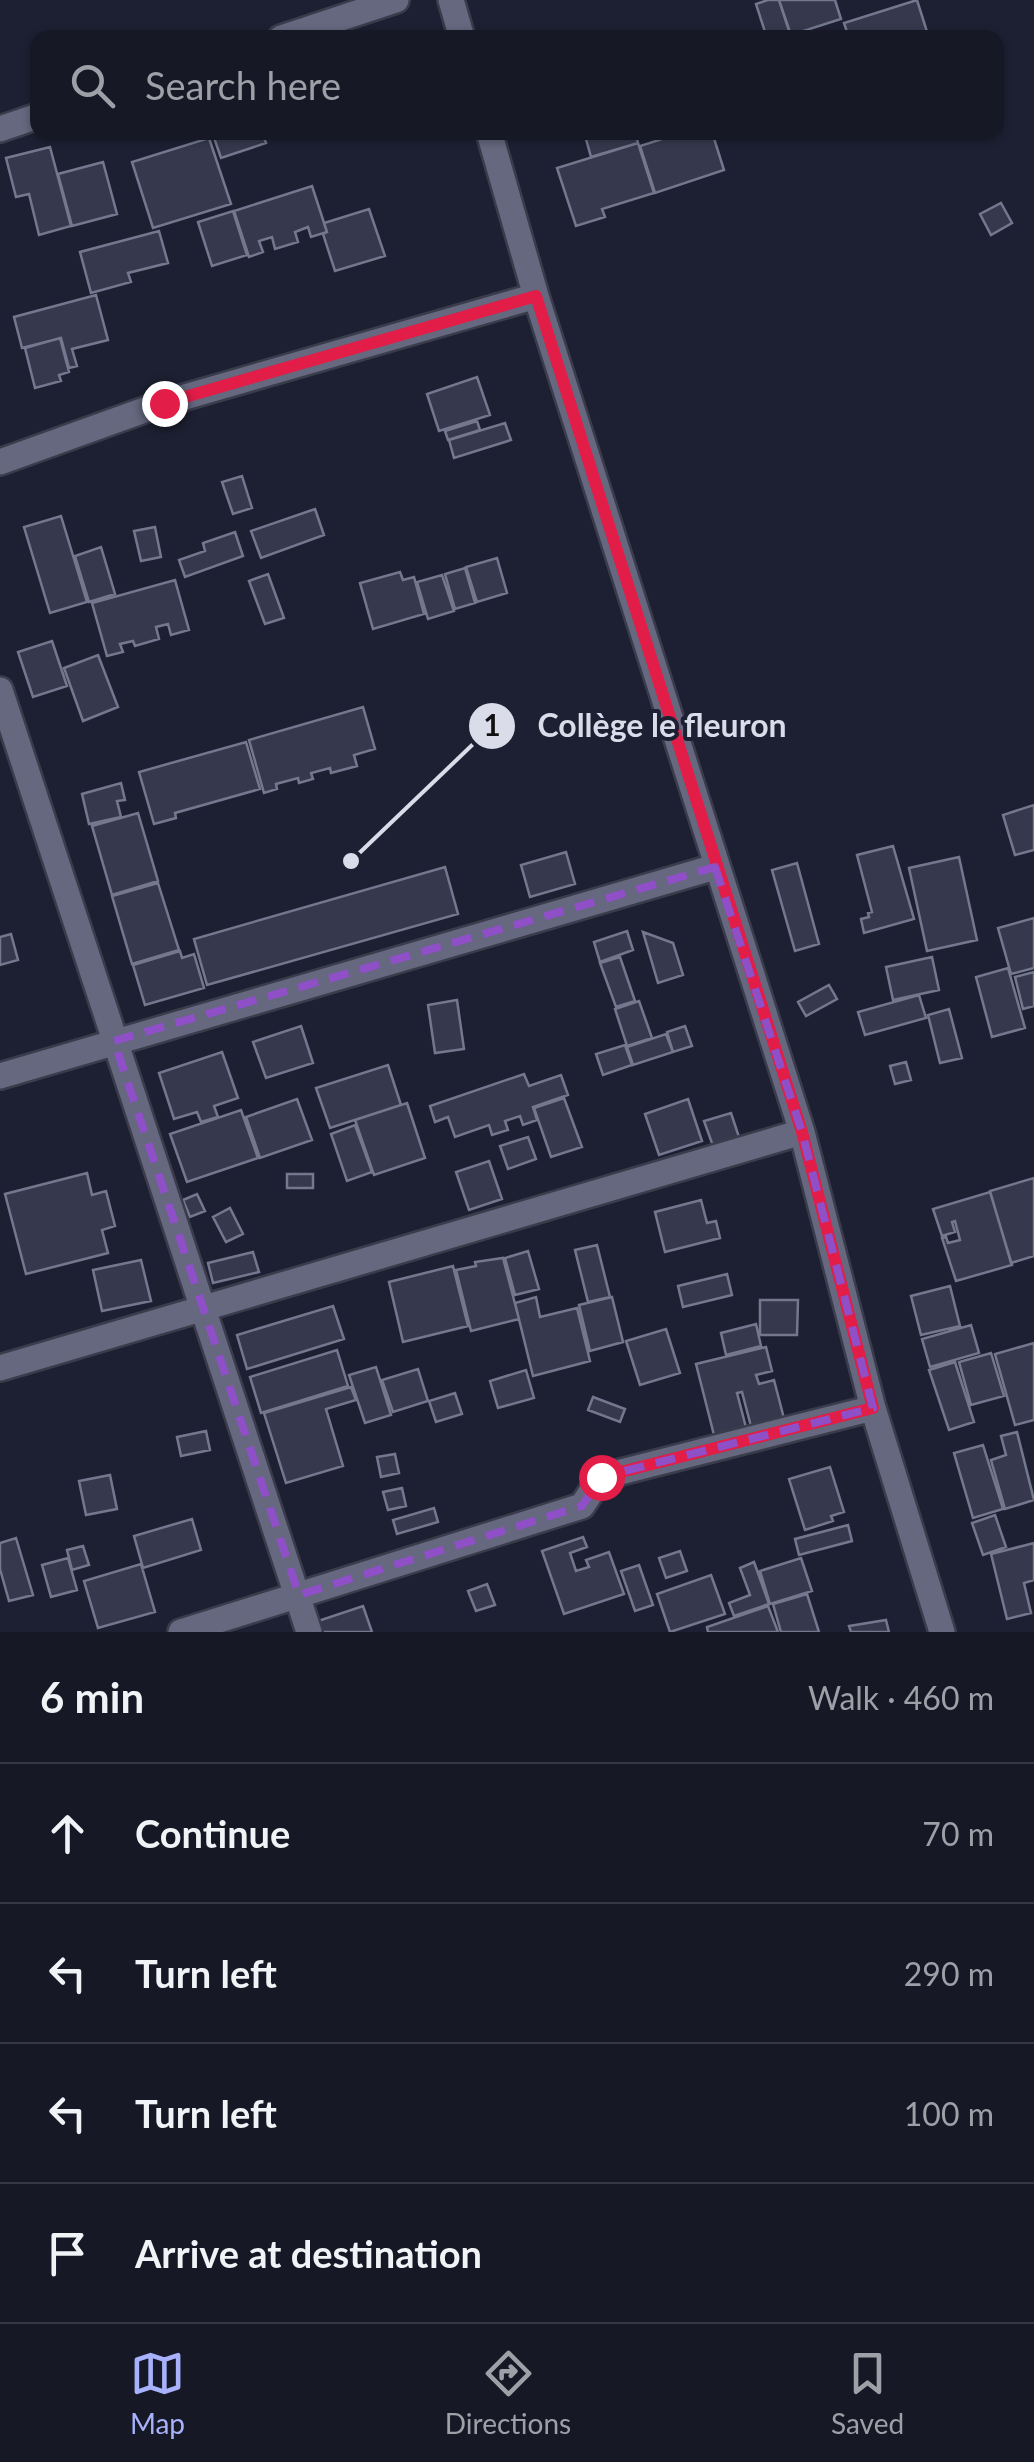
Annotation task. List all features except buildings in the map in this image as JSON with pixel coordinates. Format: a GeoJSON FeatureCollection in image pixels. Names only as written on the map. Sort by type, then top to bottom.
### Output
{"type":"FeatureCollection","features":[{"type":"Feature","properties":{"kind":"street"},"geometry":{"type":"LineString","coordinates":[[305,30],[396,0]]}},
{"type":"Feature","properties":{"kind":"street"},"geometry":{"type":"LineString","coordinates":[[451,0],[460,30]]}},
{"type":"Feature","properties":{"kind":"street"},"geometry":{"type":"LineString","coordinates":[[0,128],[30,119]]}},
{"type":"Feature","properties":{"kind":"street"},"geometry":{"type":"LineString","coordinates":[[491,140],[536,296],[802,1132],[873,1408],[942,1632]]}},
{"type":"Feature","properties":{"kind":"street"},"geometry":{"type":"LineString","coordinates":[[0,462],[164,403],[536,296]]}},
{"type":"Feature","properties":{"kind":"street"},"geometry":{"type":"LineString","coordinates":[[0,690],[310,1632]]}},
{"type":"Feature","properties":{"kind":"street"},"geometry":{"type":"LineString","coordinates":[[0,1076],[715,866]]}},
{"type":"Feature","properties":{"kind":"street"},"geometry":{"type":"LineString","coordinates":[[0,1368],[802,1132]]}},
{"type":"Feature","properties":{"kind":"street"},"geometry":{"type":"LineString","coordinates":[[181,1632],[582,1506],[601,1477],[873,1408]]}},
{"type":"Feature","properties":{"kind":"highlighted area"},"geometry":{"type":"Polygon","coordinates":[[[715,867],[802,1132],[873,1408],[601,1477],[582,1506],[299,1595],[114,1041],[715,867]]]}},
{"type":"Feature","properties":{"kind":"place","name":"Collège le fleuron"},"geometry":{"type":"Point","coordinates":[351,861]}},
{"type":"Feature","properties":{"kind":"route"},"geometry":{"type":"LineString","coordinates":[[164,403],[536,296],[802,1132],[873,1408],[601,1477]]}}]}
